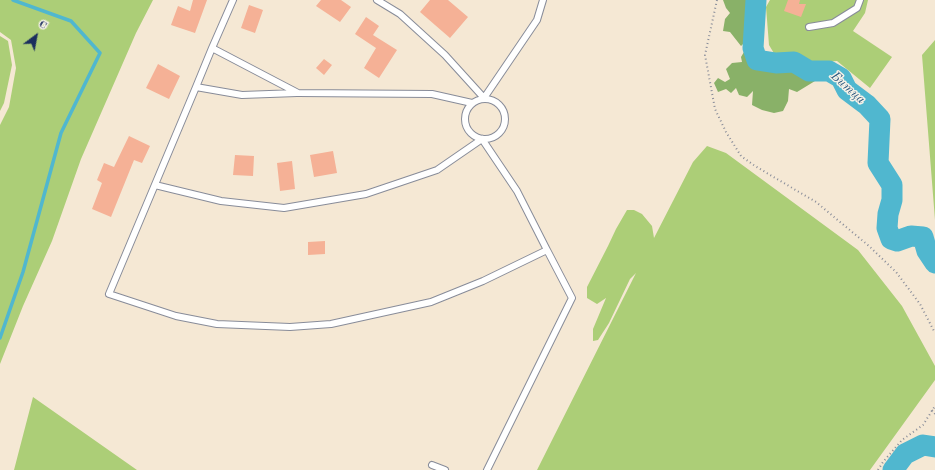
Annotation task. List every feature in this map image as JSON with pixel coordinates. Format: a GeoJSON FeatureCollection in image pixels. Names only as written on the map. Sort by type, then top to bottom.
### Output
{"type":"FeatureCollection","features":[{"type":"Feature","properties":{"kind":"lane"},"geometry":{"type":"LineString","coordinates":[[233,0],[109,294],[176,316],[217,324],[290,327],[331,324],[431,302],[483,281],[547,250]]}},
{"type":"Feature","properties":{"kind":"lane"},"geometry":{"type":"LineString","coordinates":[[377,0],[400,14],[446,55],[484,98]]}},
{"type":"Feature","properties":{"kind":"lane"},"geometry":{"type":"LineString","coordinates":[[484,98],[537,20],[543,0]]}},
{"type":"Feature","properties":{"kind":"lane"},"geometry":{"type":"LineString","coordinates":[[809,27],[832,23],[857,8],[860,0]]}},
{"type":"Feature","properties":{"kind":"lane"},"geometry":{"type":"LineString","coordinates":[[212,48],[298,93]]}},
{"type":"Feature","properties":{"kind":"lane"},"geometry":{"type":"LineString","coordinates":[[196,87],[242,95],[298,93],[432,94],[472,103]]}},
{"type":"Feature","properties":{"kind":"lane"},"geometry":{"type":"LineString","coordinates":[[484,98],[491,99],[502,107],[506,120],[504,127],[495,137],[488,139],[475,137],[466,128],[464,121],[465,114],[467,108],[472,103],[484,98]]}},
{"type":"Feature","properties":{"kind":"lane"},"geometry":{"type":"LineString","coordinates":[[155,184],[221,201],[284,208],[366,194],[437,170],[482,139]]}},
{"type":"Feature","properties":{"kind":"lane"},"geometry":{"type":"LineString","coordinates":[[482,139],[517,191],[572,298],[487,470]]}},
{"type":"Feature","properties":{"kind":"lane"},"geometry":{"type":"LineString","coordinates":[[432,465],[445,470]]}},
{"type":"Feature","properties":{"kind":"path"},"geometry":{"type":"LineString","coordinates":[[717,0],[705,55],[715,110],[726,132],[741,156],[755,166],[816,202],[869,246],[896,272],[920,304],[935,333]]}},
{"type":"Feature","properties":{"kind":"path"},"geometry":{"type":"LineString","coordinates":[[878,470],[882,462],[902,440],[923,425],[935,406]]}},
{"type":"Feature","properties":{"kind":"path"},"geometry":{"type":"LineString","coordinates":[[932,410],[935,414]]}},
{"type":"Feature","properties":{"kind":"green space"},"geometry":{"type":"Polygon","coordinates":[[[0,0],[153,0],[136,33],[81,159],[52,241],[23,306],[0,364],[0,125],[9,107],[16,68],[11,40],[0,32],[0,0]]]}},
{"type":"Feature","properties":{"kind":"green space"},"geometry":{"type":"Polygon","coordinates":[[[723,0],[752,0],[748,39],[741,46],[730,32],[723,31],[725,19],[730,13],[723,0]]]}},
{"type":"Feature","properties":{"kind":"green space"},"geometry":{"type":"Polygon","coordinates":[[[770,0],[868,0],[865,13],[853,31],[892,57],[870,88],[837,61],[812,63],[775,55],[769,45],[766,7],[770,0]]]}},
{"type":"Feature","properties":{"kind":"green space"},"geometry":{"type":"Polygon","coordinates":[[[0,36],[8,41],[12,65],[4,103],[0,111],[0,36]]]}},
{"type":"Feature","properties":{"kind":"green space"},"geometry":{"type":"Polygon","coordinates":[[[935,40],[935,220],[922,55],[935,40]]]}},
{"type":"Feature","properties":{"kind":"green space"},"geometry":{"type":"Polygon","coordinates":[[[744,52],[748,52],[753,55],[754,61],[761,67],[792,65],[812,75],[815,81],[797,92],[789,89],[788,101],[783,111],[774,113],[762,110],[752,105],[753,91],[747,97],[739,95],[736,88],[731,93],[726,89],[718,92],[714,83],[718,78],[725,82],[730,79],[726,69],[732,63],[742,62],[741,57],[744,52]]]}},
{"type":"Feature","properties":{"kind":"green space"},"geometry":{"type":"Polygon","coordinates":[[[707,146],[726,153],[858,250],[902,306],[935,366],[935,380],[870,470],[537,470],[636,273],[630,279],[609,323],[598,340],[593,341],[593,329],[606,298],[597,304],[587,298],[587,287],[616,229],[627,210],[634,210],[642,214],[652,226],[654,238],[693,162],[707,146]]]}},
{"type":"Feature","properties":{"kind":"green space"},"geometry":{"type":"Polygon","coordinates":[[[33,397],[137,470],[14,470],[33,397]]]}},
{"type":"Feature","properties":{"kind":"building"},"geometry":{"type":"Polygon","coordinates":[[[193,0],[207,0],[195,33],[171,25],[178,6],[190,11],[193,0]]]}},
{"type":"Feature","properties":{"kind":"building"},"geometry":{"type":"Polygon","coordinates":[[[321,0],[341,0],[351,7],[340,22],[316,6],[321,0]]]}},
{"type":"Feature","properties":{"kind":"building"},"geometry":{"type":"Polygon","coordinates":[[[430,0],[448,0],[468,17],[450,38],[420,12],[430,0]]]}},
{"type":"Feature","properties":{"kind":"building"},"geometry":{"type":"Polygon","coordinates":[[[788,0],[800,0],[799,4],[806,4],[801,17],[784,11],[788,0]]]}},
{"type":"Feature","properties":{"kind":"building"},"geometry":{"type":"Polygon","coordinates":[[[249,5],[263,10],[255,33],[241,28],[249,5]]]}},
{"type":"Feature","properties":{"kind":"building"},"geometry":{"type":"Polygon","coordinates":[[[366,17],[379,26],[373,35],[397,50],[379,78],[364,68],[376,48],[355,34],[366,17]]]}},
{"type":"Feature","properties":{"kind":"building"},"geometry":{"type":"Polygon","coordinates":[[[324,59],[332,65],[324,75],[316,68],[324,59]]]}},
{"type":"Feature","properties":{"kind":"building"},"geometry":{"type":"Polygon","coordinates":[[[158,64],[180,76],[169,99],[146,88],[158,64]]]}},
{"type":"Feature","properties":{"kind":"building"},"geometry":{"type":"Polygon","coordinates":[[[129,136],[150,146],[142,163],[134,160],[111,217],[92,209],[102,183],[97,180],[104,163],[114,167],[129,136]]]}},
{"type":"Feature","properties":{"kind":"building"},"geometry":{"type":"Polygon","coordinates":[[[333,151],[337,173],[314,177],[310,155],[333,151]]]}},
{"type":"Feature","properties":{"kind":"building"},"geometry":{"type":"Polygon","coordinates":[[[235,155],[254,156],[253,176],[233,175],[235,155]]]}},
{"type":"Feature","properties":{"kind":"building"},"geometry":{"type":"Polygon","coordinates":[[[292,161],[295,189],[280,191],[277,163],[292,161]]]}},
{"type":"Feature","properties":{"kind":"building"},"geometry":{"type":"Polygon","coordinates":[[[325,241],[325,254],[308,255],[308,242],[325,241]]]}},
{"type":"Feature","properties":{"kind":"waterway"},"geometry":{"type":"LineString","coordinates":[[0,338],[23,272],[61,133],[100,53],[71,21],[13,0]]}},
{"type":"Feature","properties":{"kind":"waterway","name":"Битца"},"geometry":{"type":"LineString","coordinates":[[756,0],[753,48],[757,60],[776,63],[794,62],[809,71],[829,71],[841,78],[847,90],[867,105],[880,119],[878,163],[892,185],[892,200],[888,214],[887,228],[891,239],[897,241],[911,236],[923,237],[927,251],[935,263]]}},
{"type":"Feature","properties":{"kind":"waterway","name":"Битца"},"geometry":{"type":"LineString","coordinates":[[893,470],[905,454],[923,445],[935,447]]}}]}
